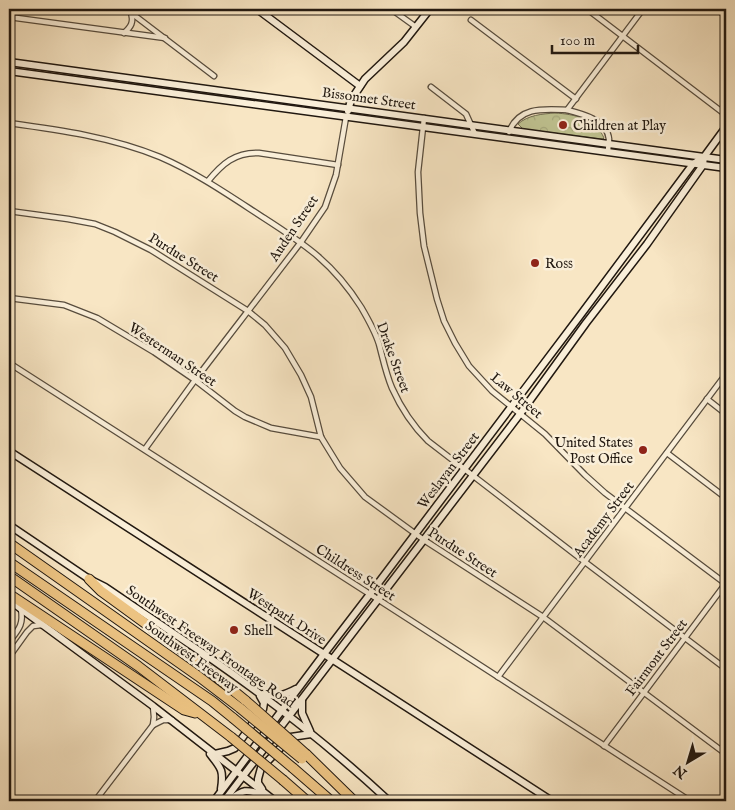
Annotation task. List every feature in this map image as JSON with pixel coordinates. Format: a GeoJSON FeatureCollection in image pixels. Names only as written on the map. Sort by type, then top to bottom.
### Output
{"type":"FeatureCollection","features":[{"type":"Feature","properties":{"kind":"highway","name":"Southwest Freeway"},"geometry":{"type":"LineString","coordinates":[[9,543],[198,676],[243,705]]}},
{"type":"Feature","properties":{"kind":"highway"},"geometry":{"type":"LineString","coordinates":[[9,561],[212,701],[331,801]]}},
{"type":"Feature","properties":{"kind":"highway"},"geometry":{"type":"LineString","coordinates":[[9,576],[138,666],[223,731],[307,801]]}},
{"type":"Feature","properties":{"kind":"highway"},"geometry":{"type":"LineString","coordinates":[[89,579],[101,592],[197,661],[243,705],[304,756],[353,801]]}},
{"type":"Feature","properties":{"kind":"highway"},"geometry":{"type":"LineString","coordinates":[[9,594],[184,710],[203,716]]}},
{"type":"Feature","properties":{"kind":"main road"},"geometry":{"type":"LineString","coordinates":[[257,9],[360,86]]}},
{"type":"Feature","properties":{"kind":"main road","name":"Auden Street"},"geometry":{"type":"LineString","coordinates":[[346,117],[351,100],[365,79],[404,42],[430,9]]}},
{"type":"Feature","properties":{"kind":"main road","name":"Bissonnet Street"},"geometry":{"type":"LineString","coordinates":[[9,62],[726,160]]}},
{"type":"Feature","properties":{"kind":"main road","name":"Bissonnet Street"},"geometry":{"type":"LineString","coordinates":[[9,71],[726,168]]}},
{"type":"Feature","properties":{"kind":"main road"},"geometry":{"type":"LineString","coordinates":[[73,80],[74,71]]}},
{"type":"Feature","properties":{"kind":"main road"},"geometry":{"type":"LineString","coordinates":[[216,99],[218,90]]}},
{"type":"Feature","properties":{"kind":"main road","name":"Weslayan Street"},"geometry":{"type":"LineString","coordinates":[[214,801],[693,164],[704,157],[726,128]]}},
{"type":"Feature","properties":{"kind":"main road","name":"Weslayan Street"},"geometry":{"type":"LineString","coordinates":[[225,801],[647,244],[703,165],[704,157]]}},
{"type":"Feature","properties":{"kind":"main road"},"geometry":{"type":"LineString","coordinates":[[638,237],[647,244]]}},
{"type":"Feature","properties":{"kind":"main road"},"geometry":{"type":"LineString","coordinates":[[579,317],[586,323]]}},
{"type":"Feature","properties":{"kind":"main road","name":"Westpark Drive"},"geometry":{"type":"LineString","coordinates":[[9,451],[552,801]]}},
{"type":"Feature","properties":{"kind":"main road","name":"Southwest Freeway Frontage Road"},"geometry":{"type":"LineString","coordinates":[[9,525],[210,658],[282,710],[388,801]]}},
{"type":"Feature","properties":{"kind":"main road"},"geometry":{"type":"LineString","coordinates":[[9,600],[172,720],[275,801]]}},
{"type":"Feature","properties":{"kind":"main road"},"geometry":{"type":"LineString","coordinates":[[259,694],[271,697],[280,696],[299,687]]}},
{"type":"Feature","properties":{"kind":"main road"},"geometry":{"type":"LineString","coordinates":[[214,754],[223,753],[235,748],[263,709],[264,703],[259,694]]}},
{"type":"Feature","properties":{"kind":"main road"},"geometry":{"type":"LineString","coordinates":[[268,795],[258,783],[261,768],[291,737],[311,734],[302,715],[302,700]]}},
{"type":"Feature","properties":{"kind":"main road"},"geometry":{"type":"LineString","coordinates":[[202,745],[222,770],[221,792]]}},
{"type":"Feature","properties":{"kind":"main road"},"geometry":{"type":"LineString","coordinates":[[225,801],[245,790],[268,795]]}},
{"type":"Feature","properties":{"kind":"street"},"geometry":{"type":"LineString","coordinates":[[126,9],[214,76]]}},
{"type":"Feature","properties":{"kind":"street"},"geometry":{"type":"LineString","coordinates":[[391,9],[416,27]]}},
{"type":"Feature","properties":{"kind":"street"},"geometry":{"type":"LineString","coordinates":[[586,9],[726,115]]}},
{"type":"Feature","properties":{"kind":"street"},"geometry":{"type":"LineString","coordinates":[[567,110],[643,9]]}},
{"type":"Feature","properties":{"kind":"street"},"geometry":{"type":"LineString","coordinates":[[717,9],[726,16]]}},
{"type":"Feature","properties":{"kind":"street"},"geometry":{"type":"LineString","coordinates":[[124,33],[131,26],[131,13]]}},
{"type":"Feature","properties":{"kind":"street"},"geometry":{"type":"LineString","coordinates":[[9,17],[165,38]]}},
{"type":"Feature","properties":{"kind":"street"},"geometry":{"type":"LineString","coordinates":[[472,20],[576,99]]}},
{"type":"Feature","properties":{"kind":"street"},"geometry":{"type":"LineString","coordinates":[[430,87],[466,114],[475,134]]}},
{"type":"Feature","properties":{"kind":"street"},"geometry":{"type":"LineString","coordinates":[[507,138],[517,119],[530,111],[544,109],[567,110],[587,116],[599,123],[609,139],[608,152]]}},
{"type":"Feature","properties":{"kind":"street","name":"Auden Street"},"geometry":{"type":"LineString","coordinates":[[145,450],[195,380],[325,208],[338,165],[346,117]]}},
{"type":"Feature","properties":{"kind":"street","name":"Law Street"},"geometry":{"type":"LineString","coordinates":[[424,118],[418,172],[424,246],[444,321],[469,366],[492,391],[545,434],[605,493],[726,583]]}},
{"type":"Feature","properties":{"kind":"street","name":"Drake Street"},"geometry":{"type":"LineString","coordinates":[[9,123],[71,132],[113,141],[160,158],[208,181],[301,242],[333,269],[366,314],[378,342],[391,386],[404,412],[428,441],[726,669]]}},
{"type":"Feature","properties":{"kind":"street"},"geometry":{"type":"LineString","coordinates":[[208,181],[227,161],[250,152],[338,165]]}},
{"type":"Feature","properties":{"kind":"street","name":"Purdue Street"},"geometry":{"type":"LineString","coordinates":[[9,211],[95,224],[115,232],[152,250],[248,311],[265,325],[285,348],[311,397],[321,437],[340,468],[365,497],[415,534],[544,617],[726,754]]}},
{"type":"Feature","properties":{"kind":"street","name":"Westerman Street"},"geometry":{"type":"LineString","coordinates":[[9,298],[64,305],[97,318],[154,352],[251,420],[270,428],[321,437]]}},
{"type":"Feature","properties":{"kind":"street","name":"Childress Street"},"geometry":{"type":"LineString","coordinates":[[9,363],[690,801]]}},
{"type":"Feature","properties":{"kind":"street","name":"Academy Street"},"geometry":{"type":"LineString","coordinates":[[498,677],[726,374]]}},
{"type":"Feature","properties":{"kind":"street"},"geometry":{"type":"LineString","coordinates":[[707,399],[726,414]]}},
{"type":"Feature","properties":{"kind":"street"},"geometry":{"type":"LineString","coordinates":[[667,453],[726,498]]}},
{"type":"Feature","properties":{"kind":"street","name":"Fairmont Street"},"geometry":{"type":"LineString","coordinates":[[604,746],[726,583]]}},
{"type":"Feature","properties":{"kind":"street"},"geometry":{"type":"LineString","coordinates":[[9,642],[21,626],[21,609]]}},
{"type":"Feature","properties":{"kind":"street"},"geometry":{"type":"LineString","coordinates":[[9,657],[33,626],[43,625]]}},
{"type":"Feature","properties":{"kind":"street"},"geometry":{"type":"LineString","coordinates":[[153,706],[153,725]]}},
{"type":"Feature","properties":{"kind":"street"},"geometry":{"type":"LineString","coordinates":[[95,801],[153,725],[163,720],[172,720]]}},
{"type":"Feature","properties":{"kind":"street"},"geometry":{"type":"LineString","coordinates":[[9,795],[18,801]]}},
{"type":"Feature","properties":{"kind":"green space"},"geometry":{"type":"Polygon","coordinates":[[[555,113],[577,116],[590,122],[596,126],[604,138],[523,129],[518,124],[531,117],[555,113]]]}},
{"type":"Feature","properties":{"kind":"place","name":"Children at Play"},"geometry":{"type":"Point","coordinates":[563,125]}},
{"type":"Feature","properties":{"kind":"place","name":"Ross"},"geometry":{"type":"Point","coordinates":[535,263]}},
{"type":"Feature","properties":{"kind":"place","name":"United States Post Office"},"geometry":{"type":"Point","coordinates":[643,450]}},
{"type":"Feature","properties":{"kind":"place","name":"Shell"},"geometry":{"type":"Point","coordinates":[234,630]}}]}
